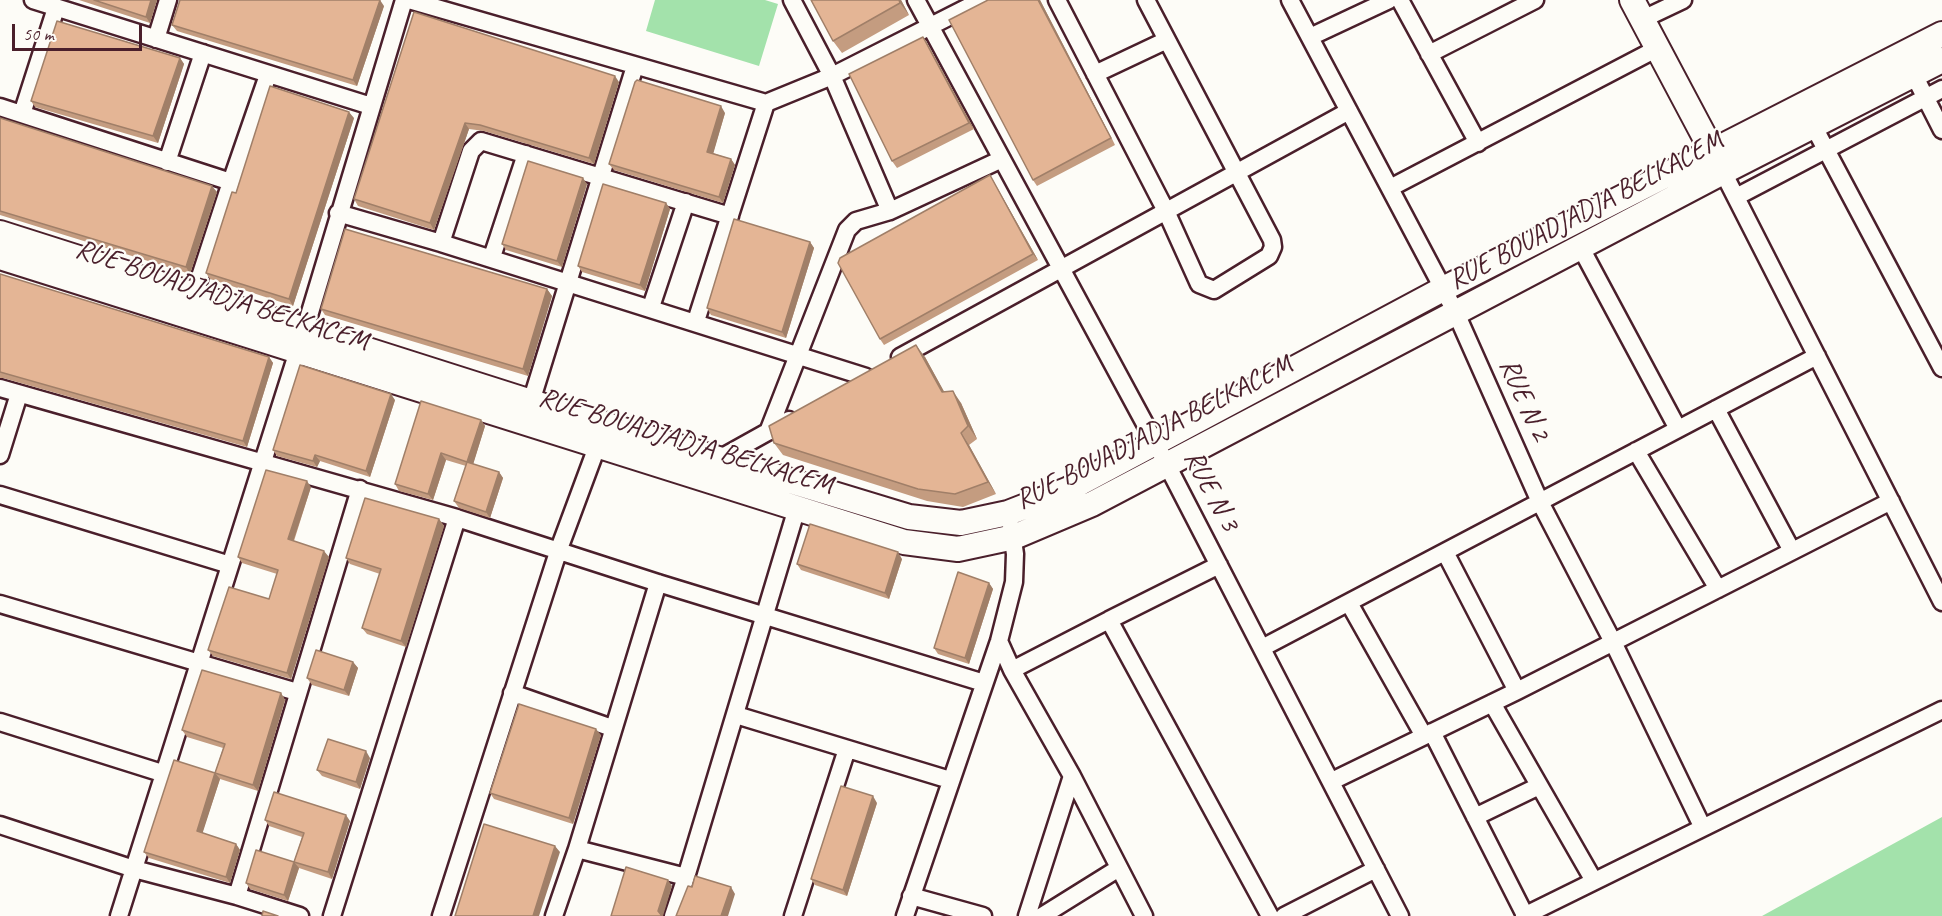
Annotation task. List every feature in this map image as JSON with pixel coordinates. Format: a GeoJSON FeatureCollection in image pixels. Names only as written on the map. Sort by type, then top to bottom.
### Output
{"type":"FeatureCollection","features":[{"type":"Feature","properties":{"kind":"street"},"geometry":{"type":"LineString","coordinates":[[33,0],[371,106]]}},
{"type":"Feature","properties":{"kind":"street"},"geometry":{"type":"LineString","coordinates":[[156,39],[168,0]]}},
{"type":"Feature","properties":{"kind":"street"},"geometry":{"type":"LineString","coordinates":[[119,916],[302,340],[338,213],[404,0]]}},
{"type":"Feature","properties":{"kind":"street"},"geometry":{"type":"LineString","coordinates":[[409,0],[766,103],[832,76],[931,28],[982,0]]}},
{"type":"Feature","properties":{"kind":"street"},"geometry":{"type":"LineString","coordinates":[[792,0],[832,76],[891,211]]}},
{"type":"Feature","properties":{"kind":"street","name":"RUE N 3"},"geometry":{"type":"LineString","coordinates":[[916,0],[1161,453],[1400,916]]}},
{"type":"Feature","properties":{"kind":"street"},"geometry":{"type":"LineString","coordinates":[[1057,0],[1166,211],[1199,284],[1214,290],[1269,256],[1273,247],[1272,240],[1146,0]]}},
{"type":"Feature","properties":{"kind":"street","name":"RUE N 2"},"geometry":{"type":"LineString","coordinates":[[1290,0],[1456,313],[1540,502],[1613,642],[1702,826]]}},
{"type":"Feature","properties":{"kind":"street"},"geometry":{"type":"LineString","coordinates":[[1310,37],[1389,0]]}},
{"type":"Feature","properties":{"kind":"street"},"geometry":{"type":"LineString","coordinates":[[1400,0],[1478,142]]}},
{"type":"Feature","properties":{"kind":"street"},"geometry":{"type":"LineString","coordinates":[[1429,54],[1535,0]]}},
{"type":"Feature","properties":{"kind":"street"},"geometry":{"type":"LineString","coordinates":[[1683,0],[1637,10],[1712,150],[1890,501],[1935,572],[1942,602]]}},
{"type":"Feature","properties":{"kind":"street"},"geometry":{"type":"LineString","coordinates":[[22,114],[56,8]]}},
{"type":"Feature","properties":{"kind":"street","name":"RUE BOUADJADJA BELKACEM"},"geometry":{"type":"LineString","coordinates":[[0,233],[194,295],[302,340],[601,435],[797,508],[904,542],[958,549],[1014,537],[1064,518],[1161,453],[1443,289],[1942,34]]}},
{"type":"Feature","properties":{"kind":"street"},"geometry":{"type":"LineString","coordinates":[[1095,74],[1167,40]]}},
{"type":"Feature","properties":{"kind":"street"},"geometry":{"type":"LineString","coordinates":[[1390,188],[1658,48]]}},
{"type":"Feature","properties":{"kind":"street"},"geometry":{"type":"LineString","coordinates":[[167,162],[203,53]]}},
{"type":"Feature","properties":{"kind":"street","name":"RUE BOUADJADJA BELKACEM"},"geometry":{"type":"LineString","coordinates":[[0,257],[531,402],[601,435],[719,459],[909,517],[961,523],[1008,513],[1161,453],[1456,313],[1942,60]]}},
{"type":"Feature","properties":{"kind":"street"},"geometry":{"type":"LineString","coordinates":[[531,402],[635,66]]}},
{"type":"Feature","properties":{"kind":"street"},"geometry":{"type":"LineString","coordinates":[[194,295],[268,75]]}},
{"type":"Feature","properties":{"kind":"street"},"geometry":{"type":"LineString","coordinates":[[1914,75],[1942,130]]}},
{"type":"Feature","properties":{"kind":"street"},"geometry":{"type":"LineString","coordinates":[[1736,197],[1942,89]]}},
{"type":"Feature","properties":{"kind":"street"},"geometry":{"type":"LineString","coordinates":[[696,321],[766,103]]}},
{"type":"Feature","properties":{"kind":"street"},"geometry":{"type":"LineString","coordinates":[[0,107],[231,182]]}},
{"type":"Feature","properties":{"kind":"street"},"geometry":{"type":"LineString","coordinates":[[846,388],[1349,111]]}},
{"type":"Feature","properties":{"kind":"street"},"geometry":{"type":"LineString","coordinates":[[1814,127],[1942,368]]}},
{"type":"Feature","properties":{"kind":"street"},"geometry":{"type":"LineString","coordinates":[[441,243],[475,143],[482,141],[730,216]]}},
{"type":"Feature","properties":{"kind":"street"},"geometry":{"type":"LineString","coordinates":[[492,257],[526,154]]}},
{"type":"Feature","properties":{"kind":"street"},"geometry":{"type":"LineString","coordinates":[[768,432],[847,230],[856,222],[891,211],[1002,159]]}},
{"type":"Feature","properties":{"kind":"street"},"geometry":{"type":"LineString","coordinates":[[651,307],[686,202]]}},
{"type":"Feature","properties":{"kind":"street"},"geometry":{"type":"LineString","coordinates":[[338,213],[492,257],[799,354],[876,371]]}},
{"type":"Feature","properties":{"kind":"street"},"geometry":{"type":"LineString","coordinates":[[1581,248],[1678,429]]}},
{"type":"Feature","properties":{"kind":"street"},"geometry":{"type":"LineString","coordinates":[[1262,648],[1817,356]]}},
{"type":"Feature","properties":{"kind":"street"},"geometry":{"type":"LineString","coordinates":[[0,388],[457,518],[560,549],[658,583],[984,683]]}},
{"type":"Feature","properties":{"kind":"street"},"geometry":{"type":"LineString","coordinates":[[0,455],[20,394]]}},
{"type":"Feature","properties":{"kind":"street"},"geometry":{"type":"LineString","coordinates":[[1716,409],[1792,551]]}},
{"type":"Feature","properties":{"kind":"street"},"geometry":{"type":"LineString","coordinates":[[719,459],[807,410]]}},
{"type":"Feature","properties":{"kind":"street"},"geometry":{"type":"LineString","coordinates":[[441,916],[512,693],[601,435]]}},
{"type":"Feature","properties":{"kind":"street"},"geometry":{"type":"LineString","coordinates":[[1636,451],[1718,589]]}},
{"type":"Feature","properties":{"kind":"street"},"geometry":{"type":"LineString","coordinates":[[237,896],[360,489]]}},
{"type":"Feature","properties":{"kind":"street"},"geometry":{"type":"LineString","coordinates":[[0,495],[230,565]]}},
{"type":"Feature","properties":{"kind":"street"},"geometry":{"type":"LineString","coordinates":[[1332,781],[1517,691],[1890,501]]}},
{"type":"Feature","properties":{"kind":"street"},"geometry":{"type":"LineString","coordinates":[[673,916],[736,715],[797,508]]}},
{"type":"Feature","properties":{"kind":"street"},"geometry":{"type":"LineString","coordinates":[[905,916],[999,641],[1014,582],[1014,537],[1008,513]]}},
{"type":"Feature","properties":{"kind":"street"},"geometry":{"type":"LineString","coordinates":[[332,916],[457,518]]}},
{"type":"Feature","properties":{"kind":"street"},"geometry":{"type":"LineString","coordinates":[[1445,552],[1517,691]]}},
{"type":"Feature","properties":{"kind":"street"},"geometry":{"type":"LineString","coordinates":[[1012,670],[1219,565]]}},
{"type":"Feature","properties":{"kind":"street"},"geometry":{"type":"LineString","coordinates":[[554,916],[577,849],[658,583]]}},
{"type":"Feature","properties":{"kind":"street"},"geometry":{"type":"LineString","coordinates":[[1349,603],[1475,817],[1525,916],[1702,826],[1942,710]]}},
{"type":"Feature","properties":{"kind":"street"},"geometry":{"type":"LineString","coordinates":[[0,604],[297,692]]}},
{"type":"Feature","properties":{"kind":"street"},"geometry":{"type":"LineString","coordinates":[[1109,620],[1270,916]]}},
{"type":"Feature","properties":{"kind":"street"},"geometry":{"type":"LineString","coordinates":[[999,641],[1012,670],[1072,776],[1144,916]]}},
{"type":"Feature","properties":{"kind":"street"},"geometry":{"type":"LineString","coordinates":[[512,693],[612,728]]}},
{"type":"Feature","properties":{"kind":"street"},"geometry":{"type":"LineString","coordinates":[[1492,703],[1594,881]]}},
{"type":"Feature","properties":{"kind":"street"},"geometry":{"type":"LineString","coordinates":[[736,715],[950,780]]}},
{"type":"Feature","properties":{"kind":"street"},"geometry":{"type":"LineString","coordinates":[[0,722],[165,774]]}},
{"type":"Feature","properties":{"kind":"street"},"geometry":{"type":"LineString","coordinates":[[793,916],[847,749]]}},
{"type":"Feature","properties":{"kind":"street"},"geometry":{"type":"LineString","coordinates":[[1027,916],[1072,776]]}},
{"type":"Feature","properties":{"kind":"street"},"geometry":{"type":"LineString","coordinates":[[1475,817],[1539,786]]}},
{"type":"Feature","properties":{"kind":"street"},"geometry":{"type":"LineString","coordinates":[[0,825],[134,869],[237,896],[300,916]]}},
{"type":"Feature","properties":{"kind":"street"},"geometry":{"type":"LineString","coordinates":[[577,849],[686,877]]}},
{"type":"Feature","properties":{"kind":"street"},"geometry":{"type":"LineString","coordinates":[[1042,916],[1119,868]]}},
{"type":"Feature","properties":{"kind":"street"},"geometry":{"type":"LineString","coordinates":[[1284,916],[1376,869]]}},
{"type":"Feature","properties":{"kind":"street"},"geometry":{"type":"LineString","coordinates":[[911,896],[983,916]]}},
{"type":"Feature","properties":{"kind":"green space"},"geometry":{"type":"Polygon","coordinates":[[[655,0],[765,0],[778,4],[759,66],[646,31],[655,0]]]}},
{"type":"Feature","properties":{"kind":"green space"},"geometry":{"type":"Polygon","coordinates":[[[1942,817],[1942,916],[1762,916],[1942,817]]]}},
{"type":"Feature","properties":{"kind":"building"},"geometry":{"type":"Polygon","coordinates":[[[94,0],[151,0],[146,17],[94,0]]]}},
{"type":"Feature","properties":{"kind":"building"},"geometry":{"type":"Polygon","coordinates":[[[180,0],[380,0],[353,80],[172,25],[180,0]]]}},
{"type":"Feature","properties":{"kind":"building"},"geometry":{"type":"Polygon","coordinates":[[[811,0],[899,0],[900,3],[833,41],[811,0]]]}},
{"type":"Feature","properties":{"kind":"building"},"geometry":{"type":"Polygon","coordinates":[[[988,0],[1038,0],[1111,138],[1033,180],[949,20],[988,0]]]}},
{"type":"Feature","properties":{"kind":"building"},"geometry":{"type":"Polygon","coordinates":[[[414,12],[615,76],[589,158],[480,125],[465,123],[430,223],[354,199],[414,12]]]}},
{"type":"Feature","properties":{"kind":"building"},"geometry":{"type":"Polygon","coordinates":[[[57,21],[180,58],[153,136],[31,101],[57,21]]]}},
{"type":"Feature","properties":{"kind":"building"},"geometry":{"type":"Polygon","coordinates":[[[923,37],[969,123],[892,161],[849,74],[923,37]]]}},
{"type":"Feature","properties":{"kind":"building"},"geometry":{"type":"Polygon","coordinates":[[[637,80],[721,106],[707,152],[731,159],[719,197],[609,164],[637,80]]]}},
{"type":"Feature","properties":{"kind":"building"},"geometry":{"type":"Polygon","coordinates":[[[270,86],[349,112],[289,299],[206,273],[232,192],[236,193],[270,86]]]}},
{"type":"Feature","properties":{"kind":"building"},"geometry":{"type":"Polygon","coordinates":[[[0,118],[212,186],[186,267],[0,211],[0,118]]]}},
{"type":"Feature","properties":{"kind":"building"},"geometry":{"type":"Polygon","coordinates":[[[528,161],[583,178],[557,261],[502,244],[528,161]]]}},
{"type":"Feature","properties":{"kind":"building"},"geometry":{"type":"Polygon","coordinates":[[[990,175],[1033,254],[880,339],[838,263],[840,258],[990,175]]]}},
{"type":"Feature","properties":{"kind":"building"},"geometry":{"type":"Polygon","coordinates":[[[603,184],[666,203],[640,285],[578,266],[603,184]]]}},
{"type":"Feature","properties":{"kind":"building"},"geometry":{"type":"Polygon","coordinates":[[[734,219],[810,242],[782,332],[707,308],[734,219]]]}},
{"type":"Feature","properties":{"kind":"building"},"geometry":{"type":"Polygon","coordinates":[[[345,229],[547,289],[523,369],[321,309],[345,229]]]}},
{"type":"Feature","properties":{"kind":"building"},"geometry":{"type":"Polygon","coordinates":[[[0,274],[269,357],[243,441],[0,372],[0,274]]]}},
{"type":"Feature","properties":{"kind":"building"},"geometry":{"type":"Polygon","coordinates":[[[916,345],[942,392],[953,391],[968,426],[961,433],[988,482],[955,494],[918,489],[774,443],[769,426],[916,345]]]}},
{"type":"Feature","properties":{"kind":"building"},"geometry":{"type":"Polygon","coordinates":[[[300,365],[391,394],[366,471],[315,455],[313,461],[273,450],[300,365]]]}},
{"type":"Feature","properties":{"kind":"building"},"geometry":{"type":"Polygon","coordinates":[[[421,401],[481,420],[467,462],[441,453],[428,494],[395,484],[421,401]]]}},
{"type":"Feature","properties":{"kind":"building"},"geometry":{"type":"Polygon","coordinates":[[[467,462],[499,472],[486,512],[454,501],[467,462]]]}},
{"type":"Feature","properties":{"kind":"building"},"geometry":{"type":"Polygon","coordinates":[[[266,470],[307,481],[288,539],[324,551],[287,673],[208,650],[229,587],[269,599],[278,570],[238,557],[266,470]]]}},
{"type":"Feature","properties":{"kind":"building"},"geometry":{"type":"Polygon","coordinates":[[[365,498],[439,519],[401,641],[362,628],[381,569],[346,558],[365,498]]]}},
{"type":"Feature","properties":{"kind":"building"},"geometry":{"type":"Polygon","coordinates":[[[810,524],[898,552],[885,593],[797,564],[810,524]]]}},
{"type":"Feature","properties":{"kind":"building"},"geometry":{"type":"Polygon","coordinates":[[[958,572],[989,583],[965,658],[934,648],[958,572]]]}},
{"type":"Feature","properties":{"kind":"building"},"geometry":{"type":"Polygon","coordinates":[[[316,650],[353,662],[344,690],[307,678],[316,650]]]}},
{"type":"Feature","properties":{"kind":"building"},"geometry":{"type":"Polygon","coordinates":[[[202,670],[281,693],[253,785],[215,773],[225,744],[182,730],[202,670]]]}},
{"type":"Feature","properties":{"kind":"building"},"geometry":{"type":"Polygon","coordinates":[[[519,704],[596,729],[569,818],[490,793],[519,704]]]}},
{"type":"Feature","properties":{"kind":"building"},"geometry":{"type":"Polygon","coordinates":[[[328,739],[366,751],[356,782],[317,770],[328,739]]]}},
{"type":"Feature","properties":{"kind":"building"},"geometry":{"type":"Polygon","coordinates":[[[174,760],[215,773],[197,831],[236,844],[226,877],[144,852],[174,760]]]}},
{"type":"Feature","properties":{"kind":"building"},"geometry":{"type":"Polygon","coordinates":[[[841,786],[873,796],[843,890],[811,879],[841,786]]]}},
{"type":"Feature","properties":{"kind":"building"},"geometry":{"type":"Polygon","coordinates":[[[274,792],[346,815],[328,872],[294,862],[304,833],[265,820],[274,792]]]}},
{"type":"Feature","properties":{"kind":"building"},"geometry":{"type":"Polygon","coordinates":[[[484,824],[555,846],[533,916],[455,916],[484,824]]]}},
{"type":"Feature","properties":{"kind":"building"},"geometry":{"type":"Polygon","coordinates":[[[256,850],[294,862],[284,895],[246,883],[256,850]]]}},
{"type":"Feature","properties":{"kind":"building"},"geometry":{"type":"Polygon","coordinates":[[[626,867],[668,880],[658,911],[662,916],[611,916],[626,867]]]}},
{"type":"Feature","properties":{"kind":"building"},"geometry":{"type":"Polygon","coordinates":[[[695,876],[731,887],[721,916],[676,916],[688,886],[692,887],[695,876]]]}},
{"type":"Feature","properties":{"kind":"building"},"geometry":{"type":"Polygon","coordinates":[[[263,911],[278,916],[262,916],[263,911]]]}}]}
